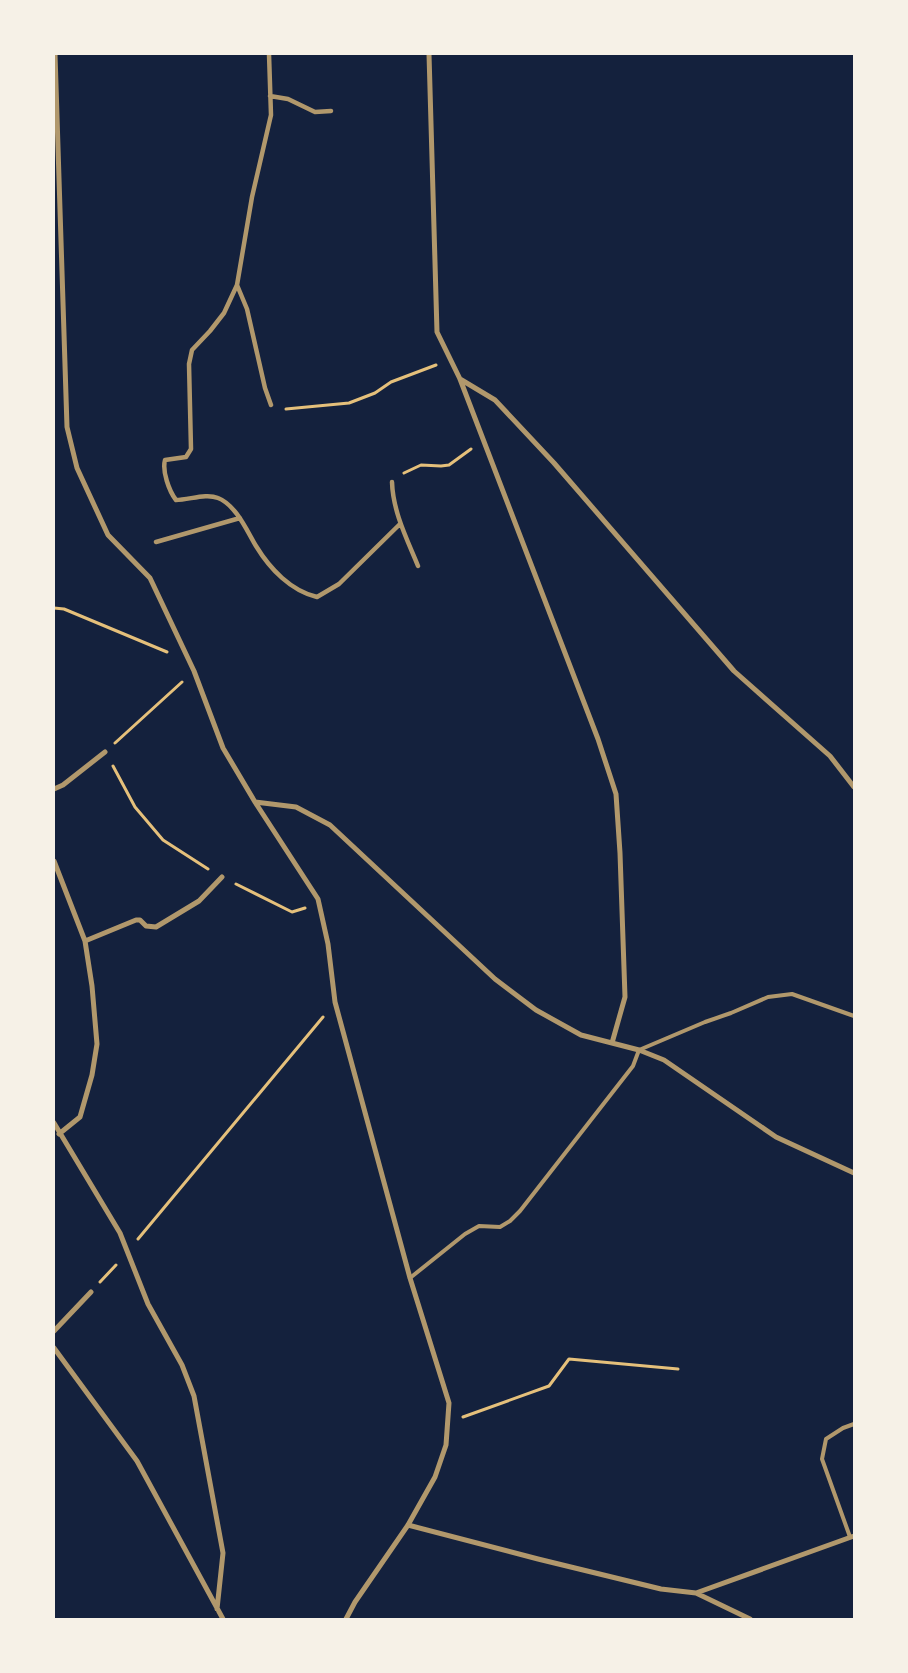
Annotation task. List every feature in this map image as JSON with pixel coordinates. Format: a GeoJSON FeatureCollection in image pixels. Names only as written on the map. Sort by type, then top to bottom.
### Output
{"type":"FeatureCollection","features":[{"type":"Feature","properties":{"kind":"street"},"geometry":{"type":"LineString","coordinates":[[55,54],[67,427],[77,468],[108,535],[150,578],[194,671],[223,748],[318,901],[328,944],[335,1002],[410,1278],[449,1403],[446,1445],[435,1477],[408,1525],[355,1602],[346,1619]]}},
{"type":"Feature","properties":{"kind":"street"},"geometry":{"type":"LineString","coordinates":[[269,54],[271,115],[252,197],[237,285],[224,313],[192,350],[189,364],[191,449],[190,454],[186,457],[166,460],[164,465],[172,494],[176,500],[206,496],[217,497],[223,500],[240,518],[257,548],[283,579],[304,594],[317,597],[339,584],[400,524]]}},
{"type":"Feature","properties":{"kind":"street"},"geometry":{"type":"LineString","coordinates":[[429,54],[437,332],[460,379],[594,729],[616,794],[625,997],[612,1043]]}},
{"type":"Feature","properties":{"kind":"street"},"geometry":{"type":"LineString","coordinates":[[270,96],[288,99],[315,112],[331,111]]}},
{"type":"Feature","properties":{"kind":"street"},"geometry":{"type":"LineString","coordinates":[[237,285],[247,309],[265,388],[271,405]]}},
{"type":"Feature","properties":{"kind":"street"},"geometry":{"type":"LineString","coordinates":[[460,379],[495,400],[554,463],[734,671],[830,756],[854,787]]}},
{"type":"Feature","properties":{"kind":"street"},"geometry":{"type":"LineString","coordinates":[[392,482],[392,491],[400,524],[418,566]]}},
{"type":"Feature","properties":{"kind":"street"},"geometry":{"type":"LineString","coordinates":[[156,542],[240,518]]}},
{"type":"Feature","properties":{"kind":"street"},"geometry":{"type":"LineString","coordinates":[[54,789],[63,785],[105,752]]}},
{"type":"Feature","properties":{"kind":"street"},"geometry":{"type":"LineString","coordinates":[[255,802],[296,807],[330,825],[495,979],[536,1010],[581,1036],[639,1050],[664,1060],[776,1137],[854,1173]]}},
{"type":"Feature","properties":{"kind":"street"},"geometry":{"type":"LineString","coordinates":[[54,861],[85,941],[92,986],[97,1044],[86,1102],[80,1116],[59,1134]]}},
{"type":"Feature","properties":{"kind":"street"},"geometry":{"type":"LineString","coordinates":[[85,941],[136,920],[140,920],[146,926],[156,927],[199,901],[222,877]]}},
{"type":"Feature","properties":{"kind":"street"},"geometry":{"type":"LineString","coordinates":[[54,1123],[120,1233],[148,1304],[182,1364],[194,1396],[223,1552],[217,1610]]}},
{"type":"Feature","properties":{"kind":"street"},"geometry":{"type":"LineString","coordinates":[[54,1331],[91,1292]]}},
{"type":"Feature","properties":{"kind":"street"},"geometry":{"type":"LineString","coordinates":[[54,1348],[137,1461],[223,1619]]}},
{"type":"Feature","properties":{"kind":"street"},"geometry":{"type":"LineString","coordinates":[[408,1525],[661,1589],[696,1593],[750,1619]]}},
{"type":"Feature","properties":{"kind":"street"},"geometry":{"type":"LineString","coordinates":[[696,1593],[852,1537]]}},
{"type":"Feature","properties":{"kind":"lane"},"geometry":{"type":"LineString","coordinates":[[410,1278],[465,1234],[479,1226],[500,1227],[510,1221],[520,1211],[633,1066],[639,1050],[768,997],[792,994],[854,1016]]}},
{"type":"Feature","properties":{"kind":"lane"},"geometry":{"type":"LineString","coordinates":[[852,1537],[822,1459],[826,1439],[843,1428],[854,1424]]}},
{"type":"Feature","properties":{"kind":"path"},"geometry":{"type":"LineString","coordinates":[[271,405],[285,409],[348,402],[375,393],[391,382],[451,360]]}},
{"type":"Feature","properties":{"kind":"path"},"geometry":{"type":"LineString","coordinates":[[392,482],[421,465],[449,465],[483,440]]}},
{"type":"Feature","properties":{"kind":"path"},"geometry":{"type":"LineString","coordinates":[[54,608],[64,609],[190,662]]}},
{"type":"Feature","properties":{"kind":"path"},"geometry":{"type":"LineString","coordinates":[[194,671],[105,752],[135,807],[163,840],[200,865],[292,912],[303,909],[318,901]]}},
{"type":"Feature","properties":{"kind":"path"},"geometry":{"type":"LineString","coordinates":[[91,1292],[128,1252],[335,1002]]}},
{"type":"Feature","properties":{"kind":"path"},"geometry":{"type":"LineString","coordinates":[[448,1422],[550,1386],[569,1359],[678,1369]]}}]}
